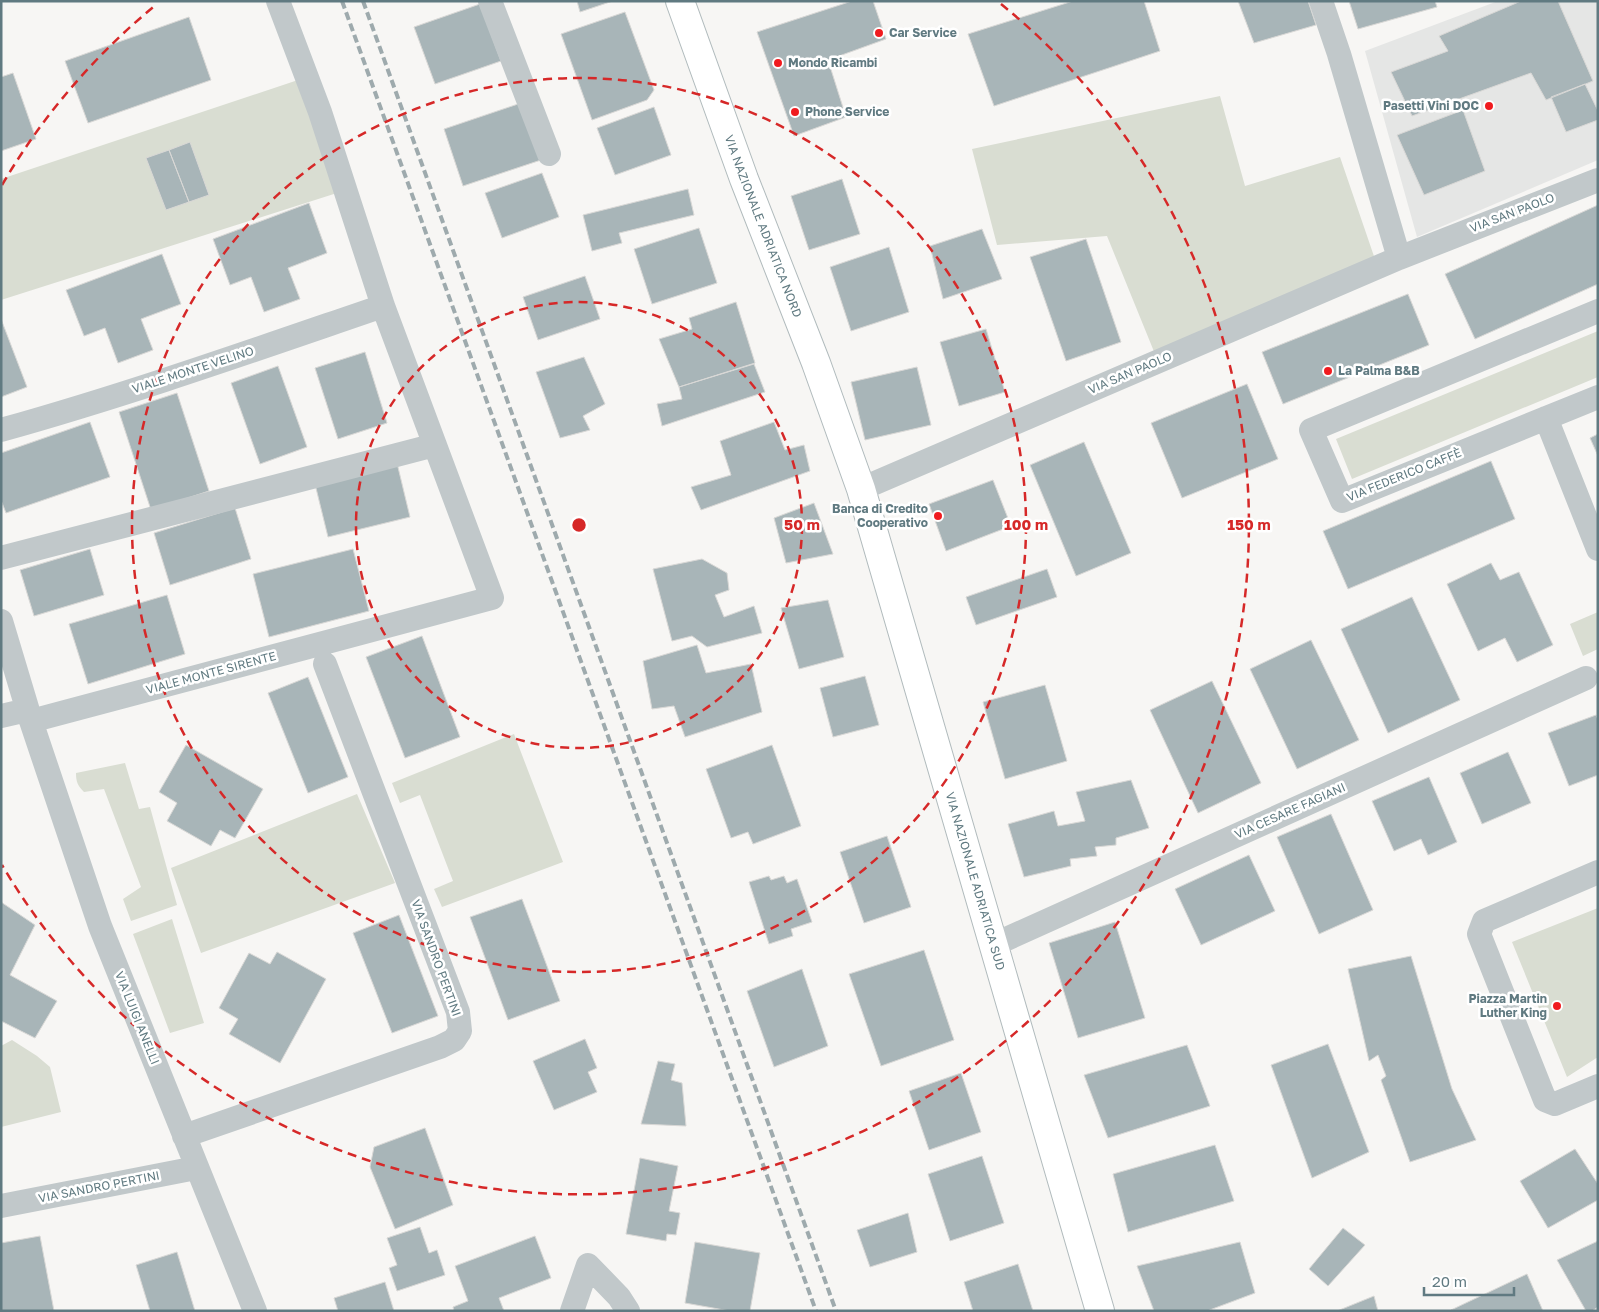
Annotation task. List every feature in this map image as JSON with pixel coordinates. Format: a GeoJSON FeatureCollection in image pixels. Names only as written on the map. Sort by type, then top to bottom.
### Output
{"type":"FeatureCollection","features":[{"type":"Feature","properties":{"kind":"main road","name":"VIA NAZIONALE ADRIATICA NORD"},"geometry":{"type":"LineString","coordinates":[[680,1],[744,179],[849,451]]}},
{"type":"Feature","properties":{"kind":"main road","name":"VIA NAZIONALE ADRIATICA SUD"},"geometry":{"type":"LineString","coordinates":[[849,451],[1100,1311]]}},
{"type":"Feature","properties":{"kind":"street"},"geometry":{"type":"LineString","coordinates":[[1,558],[435,445],[383,306],[320,112],[278,1]]}},
{"type":"Feature","properties":{"kind":"street"},"geometry":{"type":"LineString","coordinates":[[490,1],[550,154]]}},
{"type":"Feature","properties":{"kind":"street"},"geometry":{"type":"LineString","coordinates":[[1321,1],[1339,54],[1399,258]]}},
{"type":"Feature","properties":{"kind":"street","name":"VIA SAN PAOLO"},"geometry":{"type":"LineString","coordinates":[[861,489],[1399,258],[1598,180]]}},
{"type":"Feature","properties":{"kind":"street","name":"VIALE MONTE VELINO"},"geometry":{"type":"LineString","coordinates":[[1,430],[49,417],[383,306]]}},
{"type":"Feature","properties":{"kind":"street","name":"VIA FEDERICO CAFFÈ"},"geometry":{"type":"LineString","coordinates":[[1598,311],[1311,430],[1342,500],[1598,397]]}},
{"type":"Feature","properties":{"kind":"street"},"geometry":{"type":"LineString","coordinates":[[1546,418],[1598,549]]}},
{"type":"Feature","properties":{"kind":"street","name":"VIALE MONTE SIRENTE"},"geometry":{"type":"LineString","coordinates":[[1,716],[29,715],[492,598],[435,445]]}},
{"type":"Feature","properties":{"kind":"street"},"geometry":{"type":"LineString","coordinates":[[1,621],[29,715]]}},
{"type":"Feature","properties":{"kind":"street","name":"VIA SANDRO PERTINI"},"geometry":{"type":"LineString","coordinates":[[184,1136],[440,1047],[454,1040],[460,1031],[458,1012],[325,664]]}},
{"type":"Feature","properties":{"kind":"street","name":"VIA CESARE FAGIANI"},"geometry":{"type":"LineString","coordinates":[[993,946],[1586,678]]}},
{"type":"Feature","properties":{"kind":"street","name":"VIA LUIGI ANELLI"},"geometry":{"type":"LineString","coordinates":[[29,715],[100,926],[255,1311]]}},
{"type":"Feature","properties":{"kind":"street"},"geometry":{"type":"LineString","coordinates":[[1598,872],[1484,921],[1479,934],[1545,1100],[1555,1104],[1598,1086]]}},
{"type":"Feature","properties":{"kind":"street","name":"VIA SANDRO PERTINI"},"geometry":{"type":"LineString","coordinates":[[1,1206],[196,1168]]}},
{"type":"Feature","properties":{"kind":"street"},"geometry":{"type":"LineString","coordinates":[[572,1311],[588,1266],[619,1297],[628,1311]]}},
{"type":"Feature","properties":{"kind":"shaded area","name":"Pasetti Vini DOC"},"geometry":{"type":"Polygon","coordinates":[[[1498,1],[1598,1],[1598,160],[1417,237],[1365,51],[1498,1]]]}},
{"type":"Feature","properties":{"kind":"shaded area"},"geometry":{"type":"Polygon","coordinates":[[[298,80],[337,193],[1,300],[1,179],[298,80]]]}},
{"type":"Feature","properties":{"kind":"shaded area"},"geometry":{"type":"Polygon","coordinates":[[[1220,96],[1245,186],[1340,157],[1377,265],[1155,354],[1107,236],[997,245],[972,149],[1220,96]]]}},
{"type":"Feature","properties":{"kind":"shaded area"},"geometry":{"type":"Polygon","coordinates":[[[1598,331],[1598,377],[1352,479],[1336,439],[1598,331]]]}},
{"type":"Feature","properties":{"kind":"shaded area"},"geometry":{"type":"Polygon","coordinates":[[[1598,612],[1598,649],[1583,656],[1570,624],[1598,612]]]}},
{"type":"Feature","properties":{"kind":"shaded area"},"geometry":{"type":"Polygon","coordinates":[[[514,734],[563,862],[442,907],[434,889],[453,881],[420,795],[400,803],[392,783],[514,734]]]}},
{"type":"Feature","properties":{"kind":"shaded area"},"geometry":{"type":"Polygon","coordinates":[[[125,763],[139,809],[150,807],[177,905],[131,921],[123,899],[141,887],[104,789],[84,792],[78,784],[76,776],[76,773],[125,763]]]}},
{"type":"Feature","properties":{"kind":"shaded area"},"geometry":{"type":"Polygon","coordinates":[[[357,794],[395,883],[201,953],[171,868],[357,794]]]}},
{"type":"Feature","properties":{"kind":"shaded area"},"geometry":{"type":"Polygon","coordinates":[[[1598,908],[1598,1057],[1567,1077],[1512,942],[1598,908]]]}},
{"type":"Feature","properties":{"kind":"shaded area"},"geometry":{"type":"Polygon","coordinates":[[[172,919],[204,1023],[170,1033],[133,934],[172,919]]]}},
{"type":"Feature","properties":{"kind":"shaded area"},"geometry":{"type":"Polygon","coordinates":[[[12,1040],[50,1067],[61,1112],[1,1127],[1,1046],[12,1040]]]}},
{"type":"Feature","properties":{"kind":"building"},"geometry":{"type":"Polygon","coordinates":[[[577,1],[613,1],[580,12],[577,1]]]}},
{"type":"Feature","properties":{"kind":"building"},"geometry":{"type":"Polygon","coordinates":[[[852,1],[873,1],[886,39],[828,60],[846,117],[794,136],[757,32],[852,1]]]}},
{"type":"Feature","properties":{"kind":"building"},"geometry":{"type":"Polygon","coordinates":[[[1073,1],[1144,1],[1160,51],[994,106],[968,34],[1073,1]]]}},
{"type":"Feature","properties":{"kind":"building"},"geometry":{"type":"Polygon","coordinates":[[[1238,1],[1308,1],[1316,25],[1254,43],[1238,1]]]}},
{"type":"Feature","properties":{"kind":"building"},"geometry":{"type":"Polygon","coordinates":[[[1349,1],[1435,1],[1437,7],[1358,29],[1349,1]]]}},
{"type":"Feature","properties":{"kind":"building"},"geometry":{"type":"Polygon","coordinates":[[[1521,1],[1558,1],[1593,81],[1546,100],[1531,73],[1412,116],[1391,72],[1448,51],[1439,36],[1521,1]]]}},
{"type":"Feature","properties":{"kind":"building"},"geometry":{"type":"Polygon","coordinates":[[[480,4],[501,61],[435,84],[414,27],[480,4]]]}},
{"type":"Feature","properties":{"kind":"building"},"geometry":{"type":"Polygon","coordinates":[[[625,12],[654,90],[647,100],[592,120],[561,34],[625,12]]]}},
{"type":"Feature","properties":{"kind":"building"},"geometry":{"type":"Polygon","coordinates":[[[189,17],[211,80],[88,123],[65,61],[189,17]]]}},
{"type":"Feature","properties":{"kind":"building"},"geometry":{"type":"Polygon","coordinates":[[[13,73],[36,139],[1,151],[1,77],[13,73]]]}},
{"type":"Feature","properties":{"kind":"building"},"geometry":{"type":"Polygon","coordinates":[[[1585,84],[1598,111],[1598,120],[1566,132],[1551,97],[1585,84]]]}},
{"type":"Feature","properties":{"kind":"building"},"geometry":{"type":"Polygon","coordinates":[[[524,102],[544,159],[463,186],[444,129],[524,102]]]}},
{"type":"Feature","properties":{"kind":"building"},"geometry":{"type":"Polygon","coordinates":[[[654,107],[671,155],[615,175],[597,128],[654,107]]]}},
{"type":"Feature","properties":{"kind":"building"},"geometry":{"type":"Polygon","coordinates":[[[1463,110],[1485,171],[1424,195],[1397,135],[1463,110]]]}},
{"type":"Feature","properties":{"kind":"building"},"geometry":{"type":"Polygon","coordinates":[[[190,142],[209,195],[189,202],[169,150],[190,142]]]}},
{"type":"Feature","properties":{"kind":"building"},"geometry":{"type":"Polygon","coordinates":[[[169,150],[189,202],[166,210],[146,158],[169,150]]]}},
{"type":"Feature","properties":{"kind":"building"},"geometry":{"type":"Polygon","coordinates":[[[542,173],[559,217],[502,238],[485,193],[542,173]]]}},
{"type":"Feature","properties":{"kind":"building"},"geometry":{"type":"Polygon","coordinates":[[[842,179],[860,234],[809,250],[791,196],[842,179]]]}},
{"type":"Feature","properties":{"kind":"building"},"geometry":{"type":"Polygon","coordinates":[[[688,189],[694,215],[619,233],[622,243],[592,251],[583,215],[688,189]]]}},
{"type":"Feature","properties":{"kind":"building"},"geometry":{"type":"Polygon","coordinates":[[[309,203],[327,253],[288,268],[300,299],[264,312],[251,277],[230,285],[213,239],[309,203]]]}},
{"type":"Feature","properties":{"kind":"building"},"geometry":{"type":"Polygon","coordinates":[[[1598,205],[1598,284],[1475,339],[1445,274],[1598,205]]]}},
{"type":"Feature","properties":{"kind":"building"},"geometry":{"type":"Polygon","coordinates":[[[699,228],[717,283],[652,304],[634,249],[699,228]]]}},
{"type":"Feature","properties":{"kind":"building"},"geometry":{"type":"Polygon","coordinates":[[[982,229],[1002,279],[943,299],[930,246],[982,229]]]}},
{"type":"Feature","properties":{"kind":"building"},"geometry":{"type":"Polygon","coordinates":[[[1086,239],[1121,342],[1066,361],[1030,257],[1086,239]]]}},
{"type":"Feature","properties":{"kind":"building"},"geometry":{"type":"Polygon","coordinates":[[[889,247],[909,312],[851,331],[830,267],[889,247]]]}},
{"type":"Feature","properties":{"kind":"building"},"geometry":{"type":"Polygon","coordinates":[[[162,254],[181,304],[141,319],[153,350],[118,363],[105,328],[84,336],[66,290],[162,254]]]}},
{"type":"Feature","properties":{"kind":"building"},"geometry":{"type":"Polygon","coordinates":[[[585,276],[600,319],[538,340],[523,297],[585,276]]]}},
{"type":"Feature","properties":{"kind":"building"},"geometry":{"type":"Polygon","coordinates":[[[1408,294],[1429,345],[1283,404],[1262,352],[1408,294]]]}},
{"type":"Feature","properties":{"kind":"building"},"geometry":{"type":"Polygon","coordinates":[[[736,302],[755,363],[679,387],[659,339],[692,329],[689,318],[736,302]]]}},
{"type":"Feature","properties":{"kind":"building"},"geometry":{"type":"Polygon","coordinates":[[[1,319],[27,387],[1,397],[1,319]]]}},
{"type":"Feature","properties":{"kind":"building"},"geometry":{"type":"Polygon","coordinates":[[[986,329],[1005,392],[959,406],[940,342],[986,329]]]}},
{"type":"Feature","properties":{"kind":"building"},"geometry":{"type":"Polygon","coordinates":[[[365,352],[387,423],[338,439],[315,368],[365,352]]]}},
{"type":"Feature","properties":{"kind":"building"},"geometry":{"type":"Polygon","coordinates":[[[584,357],[605,404],[583,416],[590,430],[560,438],[536,372],[584,357]]]}},
{"type":"Feature","properties":{"kind":"building"},"geometry":{"type":"Polygon","coordinates":[[[754,364],[765,392],[662,426],[657,404],[682,399],[679,387],[754,364]]]}},
{"type":"Feature","properties":{"kind":"building"},"geometry":{"type":"Polygon","coordinates":[[[278,366],[307,447],[260,464],[231,383],[278,366]]]}},
{"type":"Feature","properties":{"kind":"building"},"geometry":{"type":"Polygon","coordinates":[[[917,367],[931,425],[865,440],[851,382],[917,367]]]}},
{"type":"Feature","properties":{"kind":"building"},"geometry":{"type":"Polygon","coordinates":[[[1247,384],[1278,459],[1182,498],[1151,423],[1247,384]]]}},
{"type":"Feature","properties":{"kind":"building"},"geometry":{"type":"Polygon","coordinates":[[[177,393],[209,491],[151,510],[119,412],[177,393]]]}},
{"type":"Feature","properties":{"kind":"building"},"geometry":{"type":"Polygon","coordinates":[[[90,422],[110,477],[6,513],[1,500],[1,453],[90,422]]]}},
{"type":"Feature","properties":{"kind":"building"},"geometry":{"type":"Polygon","coordinates":[[[774,422],[785,450],[804,445],[810,471],[701,510],[691,487],[731,475],[720,441],[774,422]]]}},
{"type":"Feature","properties":{"kind":"building"},"geometry":{"type":"Polygon","coordinates":[[[1598,434],[1598,456],[1590,438],[1598,434]]]}},
{"type":"Feature","properties":{"kind":"building"},"geometry":{"type":"Polygon","coordinates":[[[1084,442],[1131,553],[1076,576],[1030,465],[1084,442]]]}},
{"type":"Feature","properties":{"kind":"building"},"geometry":{"type":"Polygon","coordinates":[[[1491,461],[1515,519],[1348,589],[1323,531],[1491,461]]]}},
{"type":"Feature","properties":{"kind":"building"},"geometry":{"type":"Polygon","coordinates":[[[397,463],[410,517],[328,537],[315,484],[397,463]]]}},
{"type":"Feature","properties":{"kind":"building"},"geometry":{"type":"Polygon","coordinates":[[[993,480],[1011,526],[946,551],[929,504],[993,480]]]}},
{"type":"Feature","properties":{"kind":"building"},"geometry":{"type":"Polygon","coordinates":[[[814,503],[833,554],[786,563],[774,518],[814,503]]]}},
{"type":"Feature","properties":{"kind":"building"},"geometry":{"type":"Polygon","coordinates":[[[235,508],[251,559],[170,585],[154,533],[235,508]]]}},
{"type":"Feature","properties":{"kind":"building"},"geometry":{"type":"Polygon","coordinates":[[[90,549],[104,595],[34,616],[20,570],[90,549]]]}},
{"type":"Feature","properties":{"kind":"building"},"geometry":{"type":"Polygon","coordinates":[[[353,549],[369,611],[269,637],[253,574],[353,549]]]}},
{"type":"Feature","properties":{"kind":"building"},"geometry":{"type":"Polygon","coordinates":[[[702,559],[727,573],[729,590],[715,595],[724,617],[754,606],[762,633],[707,647],[692,636],[672,641],[653,569],[702,559]]]}},
{"type":"Feature","properties":{"kind":"building"},"geometry":{"type":"Polygon","coordinates":[[[1491,563],[1500,580],[1519,572],[1553,645],[1517,662],[1505,638],[1478,651],[1447,584],[1491,563]]]}},
{"type":"Feature","properties":{"kind":"building"},"geometry":{"type":"Polygon","coordinates":[[[1047,569],[1057,597],[976,625],[966,597],[1047,569]]]}},
{"type":"Feature","properties":{"kind":"building"},"geometry":{"type":"Polygon","coordinates":[[[167,595],[185,654],[88,684],[69,624],[167,595]]]}},
{"type":"Feature","properties":{"kind":"building"},"geometry":{"type":"Polygon","coordinates":[[[1412,597],[1460,700],[1388,733],[1341,629],[1412,597]]]}},
{"type":"Feature","properties":{"kind":"building"},"geometry":{"type":"Polygon","coordinates":[[[828,600],[844,657],[799,669],[781,608],[828,600]]]}},
{"type":"Feature","properties":{"kind":"building"},"geometry":{"type":"Polygon","coordinates":[[[422,636],[460,737],[405,758],[366,657],[422,636]]]}},
{"type":"Feature","properties":{"kind":"building"},"geometry":{"type":"Polygon","coordinates":[[[1311,640],[1359,740],[1297,769],[1250,669],[1311,640]]]}},
{"type":"Feature","properties":{"kind":"building"},"geometry":{"type":"Polygon","coordinates":[[[697,645],[706,673],[751,664],[762,712],[685,737],[674,706],[652,709],[643,661],[697,645]]]}},
{"type":"Feature","properties":{"kind":"building"},"geometry":{"type":"Polygon","coordinates":[[[865,676],[879,725],[833,737],[820,688],[865,676]]]}},
{"type":"Feature","properties":{"kind":"building"},"geometry":{"type":"Polygon","coordinates":[[[308,677],[348,777],[308,793],[268,693],[308,677]]]}},
{"type":"Feature","properties":{"kind":"building"},"geometry":{"type":"Polygon","coordinates":[[[1212,681],[1261,783],[1198,813],[1150,710],[1212,681]]]}},
{"type":"Feature","properties":{"kind":"building"},"geometry":{"type":"Polygon","coordinates":[[[1045,685],[1067,761],[1005,779],[983,702],[1045,685]]]}},
{"type":"Feature","properties":{"kind":"building"},"geometry":{"type":"Polygon","coordinates":[[[1596,715],[1598,720],[1598,775],[1569,786],[1548,733],[1596,715]]]}},
{"type":"Feature","properties":{"kind":"building"},"geometry":{"type":"Polygon","coordinates":[[[186,745],[263,789],[235,838],[220,830],[211,846],[167,821],[177,803],[159,792],[186,745]]]}},
{"type":"Feature","properties":{"kind":"building"},"geometry":{"type":"Polygon","coordinates":[[[772,745],[801,826],[753,844],[748,832],[731,838],[706,769],[772,745]]]}},
{"type":"Feature","properties":{"kind":"building"},"geometry":{"type":"Polygon","coordinates":[[[1508,752],[1531,803],[1482,824],[1460,773],[1508,752]]]}},
{"type":"Feature","properties":{"kind":"building"},"geometry":{"type":"Polygon","coordinates":[[[1429,777],[1457,842],[1428,855],[1421,839],[1394,851],[1372,801],[1429,777]]]}},
{"type":"Feature","properties":{"kind":"building"},"geometry":{"type":"Polygon","coordinates":[[[1131,780],[1149,828],[1116,838],[1116,845],[1095,847],[1097,856],[1070,859],[1071,866],[1024,877],[1008,824],[1054,811],[1058,826],[1085,821],[1076,792],[1131,780]]]}},
{"type":"Feature","properties":{"kind":"building"},"geometry":{"type":"Polygon","coordinates":[[[1331,814],[1373,910],[1319,934],[1277,837],[1331,814]]]}},
{"type":"Feature","properties":{"kind":"building"},"geometry":{"type":"Polygon","coordinates":[[[887,836],[911,907],[864,923],[840,852],[887,836]]]}},
{"type":"Feature","properties":{"kind":"building"},"geometry":{"type":"Polygon","coordinates":[[[1249,855],[1275,911],[1201,945],[1175,889],[1249,855]]]}},
{"type":"Feature","properties":{"kind":"building"},"geometry":{"type":"Polygon","coordinates":[[[769,876],[771,880],[784,876],[787,883],[797,879],[812,922],[791,929],[793,936],[769,944],[749,882],[769,876]]]}},
{"type":"Feature","properties":{"kind":"building"},"geometry":{"type":"Polygon","coordinates":[[[522,899],[560,1001],[508,1020],[470,917],[522,899]]]}},
{"type":"Feature","properties":{"kind":"building"},"geometry":{"type":"Polygon","coordinates":[[[1,902],[35,925],[10,975],[57,1001],[35,1038],[1,1021],[1,902]]]}},
{"type":"Feature","properties":{"kind":"building"},"geometry":{"type":"Polygon","coordinates":[[[399,915],[438,1016],[392,1033],[353,933],[399,915]]]}},
{"type":"Feature","properties":{"kind":"building"},"geometry":{"type":"Polygon","coordinates":[[[1115,922],[1145,1018],[1078,1038],[1049,943],[1115,922]]]}},
{"type":"Feature","properties":{"kind":"building"},"geometry":{"type":"Polygon","coordinates":[[[924,950],[954,1040],[881,1066],[849,974],[924,950]]]}},
{"type":"Feature","properties":{"kind":"building"},"geometry":{"type":"Polygon","coordinates":[[[277,952],[326,979],[280,1063],[229,1034],[238,1019],[219,1008],[249,953],[270,964],[277,952]]]}},
{"type":"Feature","properties":{"kind":"building"},"geometry":{"type":"Polygon","coordinates":[[[1411,956],[1452,1089],[1476,1140],[1410,1162],[1381,1080],[1386,1076],[1378,1055],[1369,1061],[1348,969],[1411,956]]]}},
{"type":"Feature","properties":{"kind":"building"},"geometry":{"type":"Polygon","coordinates":[[[802,969],[828,1046],[774,1067],[747,991],[802,969]]]}},
{"type":"Feature","properties":{"kind":"building"},"geometry":{"type":"Polygon","coordinates":[[[585,1039],[597,1068],[588,1072],[597,1092],[554,1110],[533,1061],[585,1039]]]}},
{"type":"Feature","properties":{"kind":"building"},"geometry":{"type":"Polygon","coordinates":[[[1328,1044],[1369,1152],[1312,1178],[1271,1065],[1328,1044]]]}},
{"type":"Feature","properties":{"kind":"building"},"geometry":{"type":"Polygon","coordinates":[[[1187,1045],[1210,1106],[1108,1138],[1084,1075],[1187,1045]]]}},
{"type":"Feature","properties":{"kind":"building"},"geometry":{"type":"Polygon","coordinates":[[[658,1061],[675,1064],[671,1080],[682,1083],[686,1126],[641,1124],[658,1061]]]}},
{"type":"Feature","properties":{"kind":"building"},"geometry":{"type":"Polygon","coordinates":[[[961,1073],[981,1132],[929,1150],[909,1091],[961,1073]]]}},
{"type":"Feature","properties":{"kind":"building"},"geometry":{"type":"Polygon","coordinates":[[[425,1128],[453,1205],[395,1229],[370,1167],[374,1147],[425,1128]]]}},
{"type":"Feature","properties":{"kind":"building"},"geometry":{"type":"Polygon","coordinates":[[[1215,1145],[1234,1201],[1128,1232],[1113,1174],[1215,1145]]]}},
{"type":"Feature","properties":{"kind":"building"},"geometry":{"type":"Polygon","coordinates":[[[1575,1149],[1598,1184],[1598,1200],[1548,1228],[1520,1181],[1575,1149]]]}},
{"type":"Feature","properties":{"kind":"building"},"geometry":{"type":"Polygon","coordinates":[[[982,1156],[1004,1223],[950,1241],[928,1174],[982,1156]]]}},
{"type":"Feature","properties":{"kind":"building"},"geometry":{"type":"Polygon","coordinates":[[[640,1158],[678,1166],[669,1211],[680,1213],[676,1235],[667,1234],[666,1241],[626,1234],[640,1158]]]}},
{"type":"Feature","properties":{"kind":"building"},"geometry":{"type":"Polygon","coordinates":[[[908,1213],[917,1252],[870,1267],[857,1230],[908,1213]]]}},
{"type":"Feature","properties":{"kind":"building"},"geometry":{"type":"Polygon","coordinates":[[[420,1227],[429,1253],[437,1250],[445,1275],[397,1291],[389,1268],[397,1265],[387,1238],[420,1227]]]}},
{"type":"Feature","properties":{"kind":"building"},"geometry":{"type":"Polygon","coordinates":[[[1343,1228],[1365,1245],[1328,1286],[1309,1269],[1343,1228]]]}},
{"type":"Feature","properties":{"kind":"building"},"geometry":{"type":"Polygon","coordinates":[[[40,1236],[54,1311],[1,1311],[1,1243],[40,1236]]]}},
{"type":"Feature","properties":{"kind":"building"},"geometry":{"type":"Polygon","coordinates":[[[535,1236],[551,1278],[499,1298],[504,1311],[454,1311],[453,1307],[468,1301],[455,1266],[535,1236]]]}},
{"type":"Feature","properties":{"kind":"building"},"geometry":{"type":"Polygon","coordinates":[[[1598,1241],[1598,1307],[1592,1311],[1586,1311],[1557,1260],[1598,1241]]]}},
{"type":"Feature","properties":{"kind":"building"},"geometry":{"type":"Polygon","coordinates":[[[695,1242],[760,1253],[750,1311],[730,1311],[685,1303],[695,1242]]]}},
{"type":"Feature","properties":{"kind":"building"},"geometry":{"type":"Polygon","coordinates":[[[1240,1242],[1255,1293],[1207,1311],[1154,1311],[1137,1266],[1240,1242]]]}},
{"type":"Feature","properties":{"kind":"building"},"geometry":{"type":"Polygon","coordinates":[[[177,1252],[195,1311],[150,1311],[136,1265],[177,1252]]]}},
{"type":"Feature","properties":{"kind":"building"},"geometry":{"type":"Polygon","coordinates":[[[1018,1264],[1033,1311],[973,1311],[964,1282],[1018,1264]]]}},
{"type":"Feature","properties":{"kind":"building"},"geometry":{"type":"Polygon","coordinates":[[[1527,1274],[1543,1311],[1451,1310],[1527,1274]]]}},
{"type":"Feature","properties":{"kind":"building"},"geometry":{"type":"Polygon","coordinates":[[[385,1282],[394,1311],[338,1311],[334,1298],[385,1282]]]}},
{"type":"Feature","properties":{"kind":"building"},"geometry":{"type":"Polygon","coordinates":[[[1374,1296],[1378,1311],[1337,1311],[1374,1296]]]}},
{"type":"Feature","properties":{"kind":"railway"},"geometry":{"type":"LineString","coordinates":[[342,1],[816,1311]]}},
{"type":"Feature","properties":{"kind":"railway"},"geometry":{"type":"LineString","coordinates":[[363,1],[836,1311]]}},
{"type":"Feature","properties":{"kind":"place","name":"Car Service"},"geometry":{"type":"Point","coordinates":[879,33]}},
{"type":"Feature","properties":{"kind":"place","name":"Mondo Ricambi"},"geometry":{"type":"Point","coordinates":[778,63]}},
{"type":"Feature","properties":{"kind":"place","name":"Pasetti Vini DOC"},"geometry":{"type":"Point","coordinates":[1489,106]}},
{"type":"Feature","properties":{"kind":"place","name":"Phone Service"},"geometry":{"type":"Point","coordinates":[795,112]}},
{"type":"Feature","properties":{"kind":"place","name":"La Palma B&B"},"geometry":{"type":"Point","coordinates":[1328,371]}},
{"type":"Feature","properties":{"kind":"place","name":"Banca di Credito Cooperativo"},"geometry":{"type":"Point","coordinates":[938,516]}},
{"type":"Feature","properties":{"kind":"place","name":"Piazza Martin Luther King"},"geometry":{"type":"Point","coordinates":[1557,1006]}}]}
